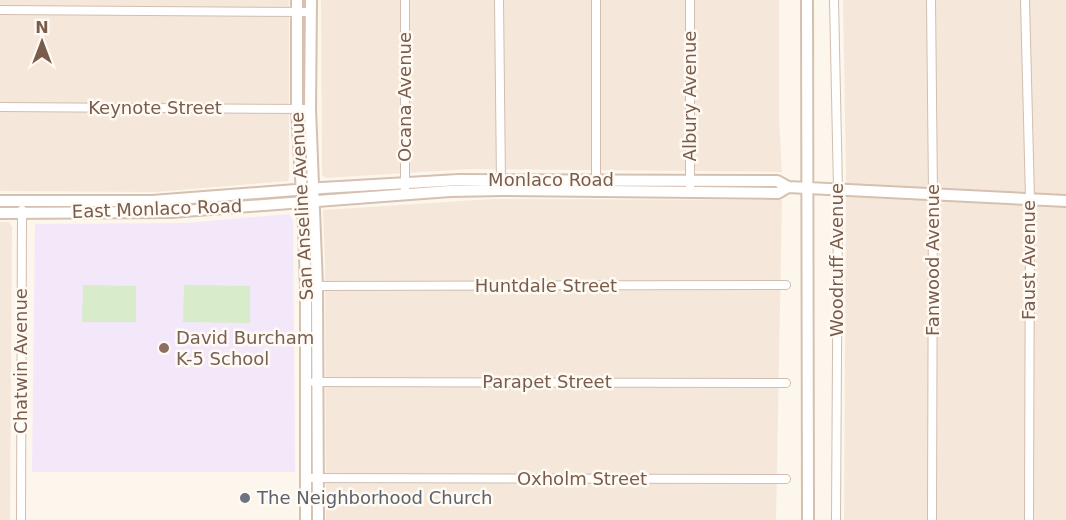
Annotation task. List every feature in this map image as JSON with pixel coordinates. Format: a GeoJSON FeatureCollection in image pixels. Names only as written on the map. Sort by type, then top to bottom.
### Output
{"type":"FeatureCollection","features":[{"type":"Feature","properties":{"kind":"street","name":"San Anseline Avenue"},"geometry":{"type":"LineString","coordinates":[[297,0],[297,109],[308,202],[318,520]]}},
{"type":"Feature","properties":{"kind":"street","name":"San Anseline Avenue"},"geometry":{"type":"LineString","coordinates":[[307,190],[311,0]]}},
{"type":"Feature","properties":{"kind":"street","name":"Ocana Avenue"},"geometry":{"type":"LineString","coordinates":[[405,0],[405,195]]}},
{"type":"Feature","properties":{"kind":"street"},"geometry":{"type":"LineString","coordinates":[[499,0],[501,185]]}},
{"type":"Feature","properties":{"kind":"street"},"geometry":{"type":"LineString","coordinates":[[596,0],[596,186]]}},
{"type":"Feature","properties":{"kind":"street","name":"Albury Avenue"},"geometry":{"type":"LineString","coordinates":[[690,0],[690,187]]}},
{"type":"Feature","properties":{"kind":"street","name":"Woodruff Avenue"},"geometry":{"type":"LineString","coordinates":[[807,0],[808,520]]}},
{"type":"Feature","properties":{"kind":"street","name":"Woodruff Avenue"},"geometry":{"type":"LineString","coordinates":[[834,0],[838,189],[836,520]]}},
{"type":"Feature","properties":{"kind":"street","name":"Fanwood Avenue"},"geometry":{"type":"LineString","coordinates":[[932,0],[932,520]]}},
{"type":"Feature","properties":{"kind":"street","name":"Faust Avenue"},"geometry":{"type":"LineString","coordinates":[[1025,0],[1030,199],[1029,520]]}},
{"type":"Feature","properties":{"kind":"street"},"geometry":{"type":"LineString","coordinates":[[0,10],[311,12]]}},
{"type":"Feature","properties":{"kind":"street","name":"Keynote Street"},"geometry":{"type":"LineString","coordinates":[[0,106],[310,109]]}},
{"type":"Feature","properties":{"kind":"street","name":"Monlaco Road"},"geometry":{"type":"LineString","coordinates":[[307,190],[434,181],[501,185],[690,187],[777,181],[788,187],[1066,201]]}},
{"type":"Feature","properties":{"kind":"street","name":"Monlaco Road"},"geometry":{"type":"LineString","coordinates":[[308,202],[501,185]]}},
{"type":"Feature","properties":{"kind":"street","name":"East Monlaco Road"},"geometry":{"type":"LineString","coordinates":[[0,213],[22,207],[307,190]]}},
{"type":"Feature","properties":{"kind":"street","name":"East Monlaco Road"},"geometry":{"type":"LineString","coordinates":[[0,201],[22,207],[171,212],[308,202]]}},
{"type":"Feature","properties":{"kind":"street","name":"Chatwin Avenue"},"geometry":{"type":"LineString","coordinates":[[21,520],[22,207]]}},
{"type":"Feature","properties":{"kind":"street","name":"Huntdale Street"},"geometry":{"type":"LineString","coordinates":[[312,286],[786,285]]}},
{"type":"Feature","properties":{"kind":"street","name":"San Anseline Avenue"},"geometry":{"type":"LineString","coordinates":[[306,520],[306,478],[312,382]]}},
{"type":"Feature","properties":{"kind":"street","name":"Parapet Street"},"geometry":{"type":"LineString","coordinates":[[312,382],[786,383]]}},
{"type":"Feature","properties":{"kind":"street","name":"Oxholm Street"},"geometry":{"type":"LineString","coordinates":[[306,478],[786,479]]}},
{"type":"Feature","properties":{"kind":"shaded area"},"geometry":{"type":"Polygon","coordinates":[[[0,0],[289,0],[288,181],[155,192],[0,191],[0,0]]]}},
{"type":"Feature","properties":{"kind":"shaded area"},"geometry":{"type":"Polygon","coordinates":[[[321,0],[779,0],[779,118],[782,172],[471,169],[326,178],[322,175],[321,0]]]}},
{"type":"Feature","properties":{"kind":"shaded area"},"geometry":{"type":"Polygon","coordinates":[[[843,0],[1066,0],[1066,520],[844,520],[846,178],[843,0]]]}},
{"type":"Feature","properties":{"kind":"shaded area"},"geometry":{"type":"Polygon","coordinates":[[[492,199],[782,200],[776,520],[326,520],[323,210],[492,199]]]}},
{"type":"Feature","properties":{"kind":"shaded area","name":"David Burcham K-5 School"},"geometry":{"type":"Polygon","coordinates":[[[289,214],[293,220],[295,472],[32,472],[35,224],[185,223],[289,214]]]}},
{"type":"Feature","properties":{"kind":"shaded area"},"geometry":{"type":"Polygon","coordinates":[[[0,222],[9,222],[12,227],[10,520],[0,520],[0,222]]]}},
{"type":"Feature","properties":{"kind":"green space"},"geometry":{"type":"Polygon","coordinates":[[[83,285],[136,286],[136,322],[82,322],[83,285]]]}},
{"type":"Feature","properties":{"kind":"green space"},"geometry":{"type":"Polygon","coordinates":[[[184,285],[250,286],[250,323],[183,322],[184,285]]]}},
{"type":"Feature","properties":{"kind":"place","name":"David Burcham K-5 School"},"geometry":{"type":"Point","coordinates":[164,348]}},
{"type":"Feature","properties":{"kind":"place","name":"The Neighborhood Church"},"geometry":{"type":"Point","coordinates":[245,498]}}]}
